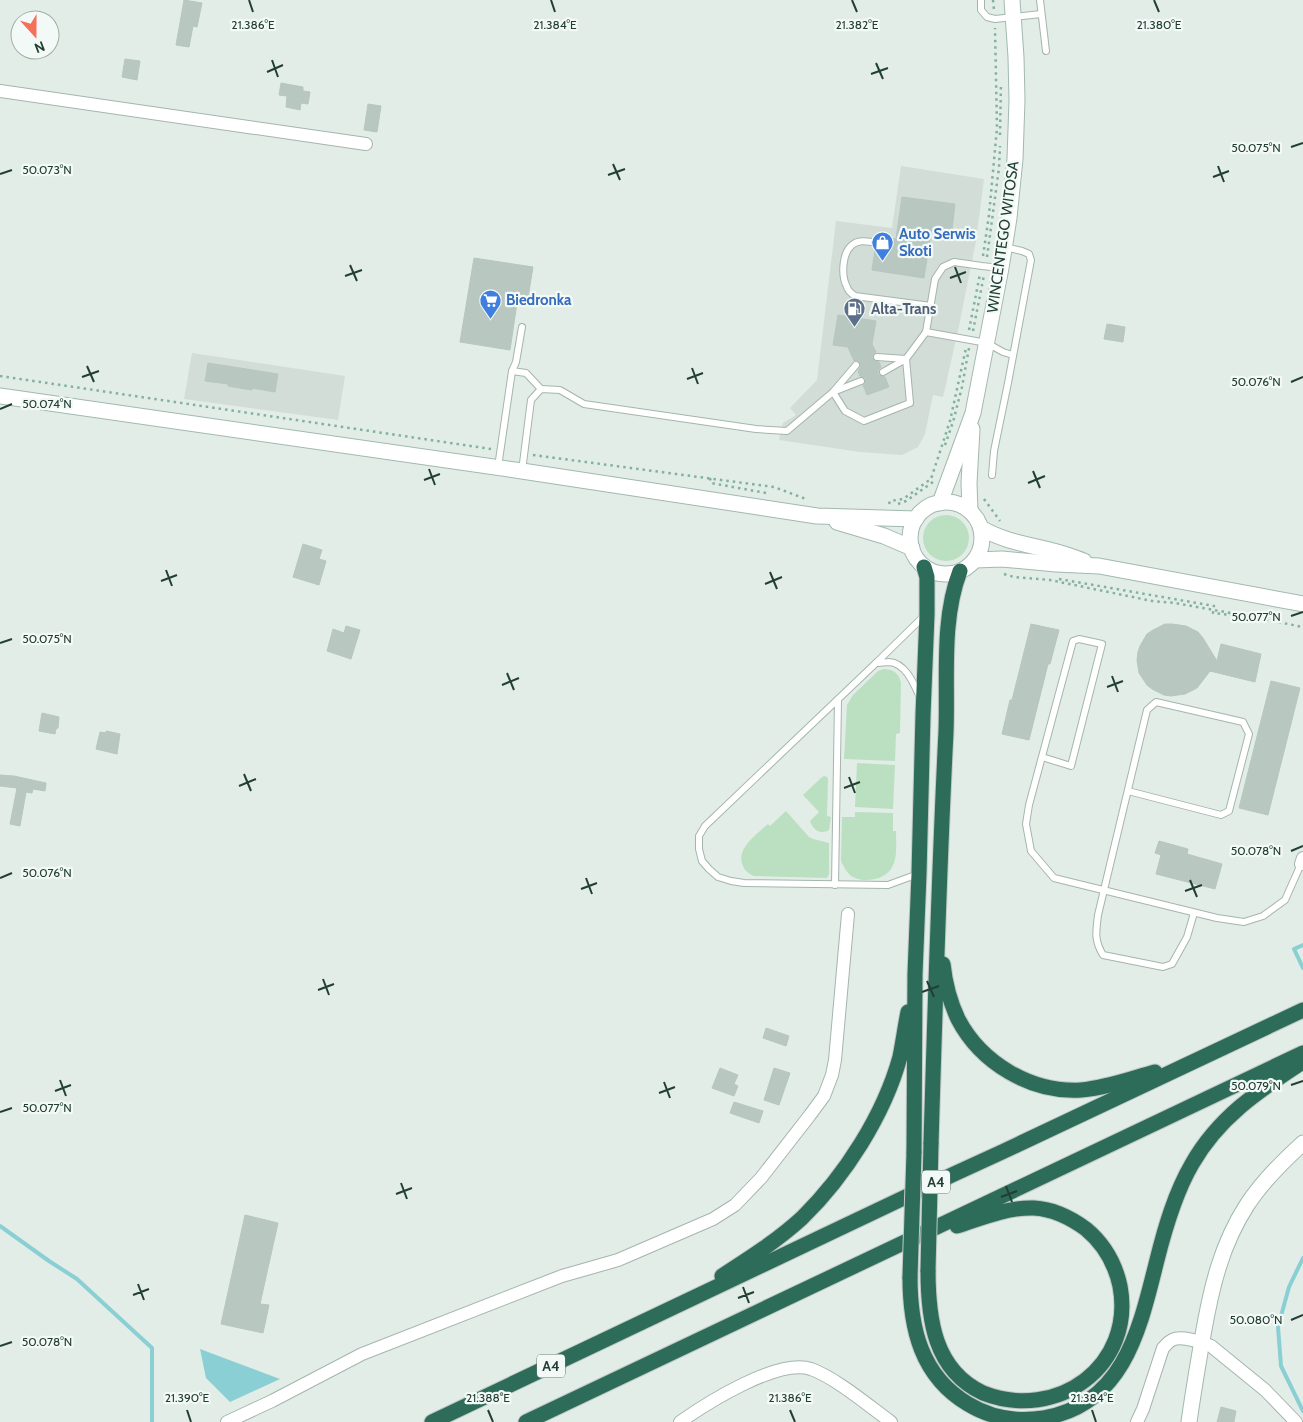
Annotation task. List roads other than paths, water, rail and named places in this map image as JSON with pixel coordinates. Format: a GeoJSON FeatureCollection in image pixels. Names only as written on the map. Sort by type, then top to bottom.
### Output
{"type":"FeatureCollection","features":[{"type":"Feature","properties":{"kind":"highway"},"geometry":{"type":"LineString","coordinates":[[924,567],[927,577],[927,614],[915,974],[914,1153],[910,1277],[912,1313],[918,1342],[930,1367],[947,1388],[958,1398],[982,1412],[997,1417],[1024,1420],[1068,1412],[1082,1405],[1103,1389],[1127,1357],[1140,1325],[1170,1214],[1192,1164],[1211,1136],[1228,1117],[1250,1097],[1303,1062]]}},
{"type":"Feature","properties":{"kind":"highway"},"geometry":{"type":"LineString","coordinates":[[898,1245],[999,1213],[1033,1208],[1058,1213],[1094,1236],[1106,1251],[1115,1269],[1122,1296],[1120,1332],[1116,1342],[1101,1366],[1080,1386],[1065,1395],[1028,1403],[1000,1399],[972,1387],[962,1379],[939,1348],[931,1321],[928,1270],[931,1144],[948,641],[950,611],[960,571]]}},
{"type":"Feature","properties":{"kind":"highway"},"geometry":{"type":"LineString","coordinates":[[938,920],[945,976],[949,995],[959,1020],[979,1047],[990,1058],[1011,1073],[1049,1087],[1080,1090],[1113,1084],[1204,1057]]}},
{"type":"Feature","properties":{"kind":"highway"},"geometry":{"type":"LineString","coordinates":[[669,1310],[781,1236],[802,1217],[855,1153],[882,1103],[900,1056],[915,974]]}},
{"type":"Feature","properties":{"kind":"highway","name":"A4"},"geometry":{"type":"LineString","coordinates":[[432,1422],[1303,1010]]}},
{"type":"Feature","properties":{"kind":"highway"},"geometry":{"type":"LineString","coordinates":[[526,1422],[1303,1054]]}},
{"type":"Feature","properties":{"kind":"street","name":"WINCENTEGO WITOSA"},"geometry":{"type":"LineString","coordinates":[[970,511],[969,483],[973,413],[1001,268],[1009,218],[1015,159],[1017,100],[1012,0]]}},
{"type":"Feature","properties":{"kind":"street"},"geometry":{"type":"LineString","coordinates":[[0,91],[366,144]]}},
{"type":"Feature","properties":{"kind":"street"},"geometry":{"type":"LineString","coordinates":[[0,396],[498,467],[817,516],[916,519]]}},
{"type":"Feature","properties":{"kind":"street","name":"WINCENTEGO WITOSA"},"geometry":{"type":"LineString","coordinates":[[940,503],[973,413]]}},
{"type":"Feature","properties":{"kind":"street"},"geometry":{"type":"LineString","coordinates":[[981,528],[981,545],[975,560],[960,571],[951,574],[942,574],[924,567],[912,548],[911,533],[916,519],[922,511],[940,503],[950,503],[961,505],[970,511],[981,528],[990,534],[1059,552],[1099,566]]}},
{"type":"Feature","properties":{"kind":"street"},"geometry":{"type":"LineString","coordinates":[[817,516],[884,536],[912,548]]}},
{"type":"Feature","properties":{"kind":"street"},"geometry":{"type":"LineString","coordinates":[[975,560],[1002,559],[1099,566],[1303,604]]}},
{"type":"Feature","properties":{"kind":"street"},"geometry":{"type":"LineString","coordinates":[[227,1422],[362,1354],[562,1276],[618,1260],[713,1219],[735,1205],[761,1178],[824,1096],[832,1075],[835,1060],[848,914]]}},
{"type":"Feature","properties":{"kind":"street"},"geometry":{"type":"LineString","coordinates":[[1189,1422],[1213,1285],[1230,1236],[1247,1205],[1261,1186],[1303,1143]]}},
{"type":"Feature","properties":{"kind":"street"},"geometry":{"type":"LineString","coordinates":[[1137,1422],[1163,1348],[1170,1341],[1178,1338],[1202,1342],[1211,1346],[1265,1390],[1296,1422]]}},
{"type":"Feature","properties":{"kind":"street"},"geometry":{"type":"LineString","coordinates":[[680,1422],[701,1407],[777,1370],[800,1367],[812,1370],[832,1380],[891,1422]]}},
{"type":"Feature","properties":{"kind":"lane"},"geometry":{"type":"LineString","coordinates":[[981,0],[982,10],[986,17],[995,19],[1041,14]]}},
{"type":"Feature","properties":{"kind":"lane"},"geometry":{"type":"LineString","coordinates":[[1040,0],[1046,52]]}},
{"type":"Feature","properties":{"kind":"lane"},"geometry":{"type":"LineString","coordinates":[[872,242],[863,240],[852,245],[846,254],[843,275],[847,288],[854,296],[931,306]]}},
{"type":"Feature","properties":{"kind":"lane"},"geometry":{"type":"LineString","coordinates":[[992,475],[994,451],[1031,260],[1029,254],[1004,247]]}},
{"type":"Feature","properties":{"kind":"lane"},"geometry":{"type":"LineString","coordinates":[[883,372],[906,358],[926,332],[935,279],[944,267],[954,262],[1001,268]]}},
{"type":"Feature","properties":{"kind":"lane"},"geometry":{"type":"LineString","coordinates":[[498,467],[512,371],[516,362],[522,326]]}},
{"type":"Feature","properties":{"kind":"lane"},"geometry":{"type":"LineString","coordinates":[[926,332],[987,343],[1013,355]]}},
{"type":"Feature","properties":{"kind":"lane"},"geometry":{"type":"LineString","coordinates":[[877,357],[906,358]]}},
{"type":"Feature","properties":{"kind":"lane"},"geometry":{"type":"LineString","coordinates":[[833,392],[845,411],[864,421],[910,403],[906,358]]}},
{"type":"Feature","properties":{"kind":"lane"},"geometry":{"type":"LineString","coordinates":[[512,371],[526,373],[541,389],[560,390],[584,404],[756,429],[787,431],[833,392],[856,366]]}},
{"type":"Feature","properties":{"kind":"lane"},"geometry":{"type":"LineString","coordinates":[[833,392],[861,381]]}},
{"type":"Feature","properties":{"kind":"lane"},"geometry":{"type":"LineString","coordinates":[[522,471],[531,400],[541,389]]}},
{"type":"Feature","properties":{"kind":"lane"},"geometry":{"type":"LineString","coordinates":[[919,874],[888,886],[744,884],[718,876],[708,869],[702,861],[699,849],[699,836],[705,826],[927,614]]}},
{"type":"Feature","properties":{"kind":"lane"},"geometry":{"type":"LineString","coordinates":[[1042,757],[1071,766],[1102,644],[1079,639],[1073,642],[1029,805],[1026,824],[1031,851],[1054,878],[1194,913],[1244,922],[1263,916],[1284,900],[1302,861]]}},
{"type":"Feature","properties":{"kind":"lane"},"geometry":{"type":"LineString","coordinates":[[876,663],[890,662],[911,677],[923,704]]}},
{"type":"Feature","properties":{"kind":"lane"},"geometry":{"type":"LineString","coordinates":[[835,885],[838,701]]}},
{"type":"Feature","properties":{"kind":"lane"},"geometry":{"type":"LineString","coordinates":[[1128,791],[1221,815],[1229,811],[1249,734],[1243,722],[1156,702],[1147,710],[1098,915],[1097,945],[1103,955],[1163,967],[1172,964],[1187,937],[1194,913]]}},
{"type":"Feature","properties":{"kind":"water"},"geometry":{"type":"Polygon","coordinates":[[[200,1349],[280,1379],[230,1402],[206,1378],[200,1349]]]}},
{"type":"Feature","properties":{"kind":"waterway"},"geometry":{"type":"LineString","coordinates":[[1303,945],[1294,949],[1303,968]]}},
{"type":"Feature","properties":{"kind":"waterway"},"geometry":{"type":"LineString","coordinates":[[0,1226],[77,1279],[152,1348],[152,1422]]}},
{"type":"Feature","properties":{"kind":"waterway"},"geometry":{"type":"LineString","coordinates":[[1303,1258],[1289,1287],[1278,1327],[1281,1366],[1303,1411]]}},
{"type":"Feature","properties":{"kind":"place","name":"Auto Serwis Skoti"},"geometry":{"type":"Point","coordinates":[883,262]}},
{"type":"Feature","properties":{"kind":"place","name":"Biedronka"},"geometry":{"type":"Point","coordinates":[490,319]}},
{"type":"Feature","properties":{"kind":"place","name":"Alta-Trans"},"geometry":{"type":"Point","coordinates":[855,328]}}]}
